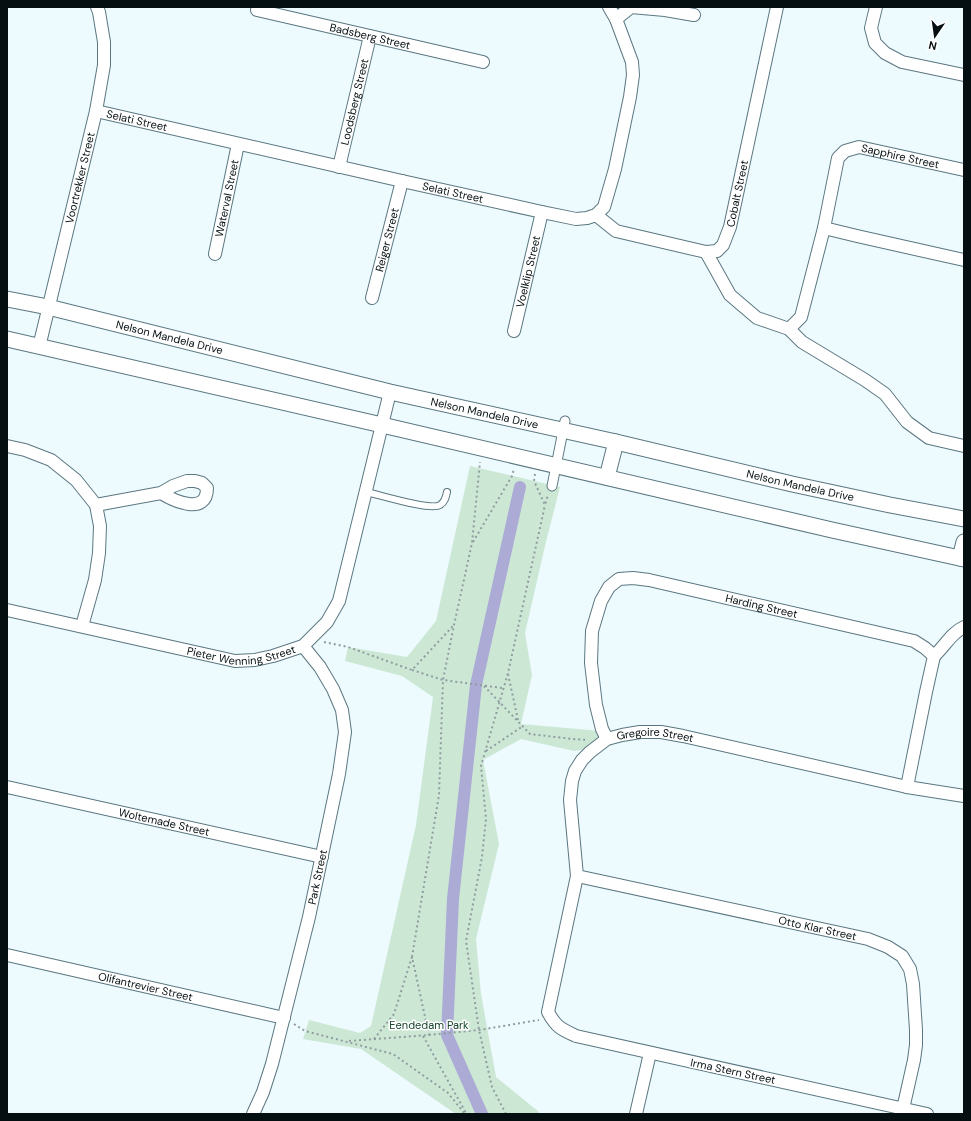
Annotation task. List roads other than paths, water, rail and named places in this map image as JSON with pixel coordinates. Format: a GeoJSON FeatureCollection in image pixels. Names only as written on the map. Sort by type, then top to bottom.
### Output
{"type":"FeatureCollection","features":[{"type":"Feature","properties":{"kind":"street","name":"Voortrekker Street"},"geometry":{"type":"LineString","coordinates":[[39,347],[96,111],[104,65],[104,42],[97,7]]}},
{"type":"Feature","properties":{"kind":"street"},"geometry":{"type":"LineString","coordinates":[[609,7],[616,19],[632,62],[633,75],[630,97],[604,207],[596,215],[616,231],[706,252],[730,295],[757,318],[789,329],[802,342],[865,380],[885,394],[907,422],[929,438],[964,446]]}},
{"type":"Feature","properties":{"kind":"street"},"geometry":{"type":"LineString","coordinates":[[616,19],[631,7],[694,15]]}},
{"type":"Feature","properties":{"kind":"street","name":"Cobalt Street"},"geometry":{"type":"LineString","coordinates":[[706,252],[717,251],[723,245],[730,228],[777,7]]}},
{"type":"Feature","properties":{"kind":"street"},"geometry":{"type":"LineString","coordinates":[[876,7],[871,28],[875,42],[885,54],[902,62],[964,75]]}},
{"type":"Feature","properties":{"kind":"street","name":"Badsberg Street"},"geometry":{"type":"LineString","coordinates":[[256,10],[483,62]]}},
{"type":"Feature","properties":{"kind":"street","name":"Loodsberg Street"},"geometry":{"type":"LineString","coordinates":[[339,167],[370,36]]}},
{"type":"Feature","properties":{"kind":"street","name":"Selati Street"},"geometry":{"type":"LineString","coordinates":[[96,111],[542,212],[576,219],[596,215]]}},
{"type":"Feature","properties":{"kind":"street","name":"Waterval Street"},"geometry":{"type":"LineString","coordinates":[[215,254],[238,144]]}},
{"type":"Feature","properties":{"kind":"street","name":"Sapphire Street"},"geometry":{"type":"LineString","coordinates":[[789,329],[801,317],[824,228],[838,158],[845,151],[859,147],[964,170]]}},
{"type":"Feature","properties":{"kind":"street","name":"Reiger Street"},"geometry":{"type":"LineString","coordinates":[[372,298],[402,181]]}},
{"type":"Feature","properties":{"kind":"street","name":"Voelklip Street"},"geometry":{"type":"LineString","coordinates":[[514,331],[542,212]]}},
{"type":"Feature","properties":{"kind":"street"},"geometry":{"type":"LineString","coordinates":[[824,228],[964,260]]}},
{"type":"Feature","properties":{"kind":"street","name":"Nelson Mandela Drive"},"geometry":{"type":"LineString","coordinates":[[7,299],[390,392],[564,425],[616,442],[792,484],[964,519]]}},
{"type":"Feature","properties":{"kind":"street"},"geometry":{"type":"LineString","coordinates":[[7,339],[832,530],[962,558],[964,542]]}},
{"type":"Feature","properties":{"kind":"street","name":"Pieter Wenning Street"},"geometry":{"type":"LineString","coordinates":[[7,610],[235,661],[256,660],[273,656],[307,642],[327,622],[339,601],[390,392]]}},
{"type":"Feature","properties":{"kind":"street"},"geometry":{"type":"LineString","coordinates":[[552,486],[564,425]]}},
{"type":"Feature","properties":{"kind":"street"},"geometry":{"type":"LineString","coordinates":[[607,477],[616,442]]}},
{"type":"Feature","properties":{"kind":"street"},"geometry":{"type":"LineString","coordinates":[[7,446],[25,450],[51,460],[76,480],[96,505],[100,526],[99,554],[95,580],[82,626]]}},
{"type":"Feature","properties":{"kind":"street"},"geometry":{"type":"LineString","coordinates":[[96,505],[161,493]]}},
{"type":"Feature","properties":{"kind":"street","name":"Harding Street"},"geometry":{"type":"LineString","coordinates":[[607,739],[602,729],[596,705],[591,664],[592,631],[601,601],[609,587],[619,580],[633,578],[649,580],[914,641],[934,656]]}},
{"type":"Feature","properties":{"kind":"street"},"geometry":{"type":"LineString","coordinates":[[907,787],[934,656],[942,649],[956,630],[964,627]]}},
{"type":"Feature","properties":{"kind":"street","name":"Park Street"},"geometry":{"type":"LineString","coordinates":[[253,1114],[264,1092],[309,917],[339,774],[345,732],[342,710],[333,689],[307,642]]}},
{"type":"Feature","properties":{"kind":"street","name":"Gregoire Street"},"geometry":{"type":"LineString","coordinates":[[548,1012],[577,876],[570,800],[572,781],[575,771],[582,760],[607,739],[622,734],[661,732],[907,787],[964,796]]}},
{"type":"Feature","properties":{"kind":"street","name":"Woltemade Street"},"geometry":{"type":"LineString","coordinates":[[7,787],[322,857]]}},
{"type":"Feature","properties":{"kind":"street","name":"Otto Klar Street"},"geometry":{"type":"LineString","coordinates":[[577,876],[868,939],[888,947],[902,956],[910,969],[913,984],[916,1030],[914,1060],[903,1108]]}},
{"type":"Feature","properties":{"kind":"street","name":"Olifantrevier Street"},"geometry":{"type":"LineString","coordinates":[[7,955],[284,1018]]}},
{"type":"Feature","properties":{"kind":"street","name":"Irma Stern Street"},"geometry":{"type":"LineString","coordinates":[[548,1012],[553,1022],[561,1029],[576,1036],[927,1114]]}},
{"type":"Feature","properties":{"kind":"street"},"geometry":{"type":"LineString","coordinates":[[636,1114],[650,1053]]}},
{"type":"Feature","properties":{"kind":"lane"},"geometry":{"type":"LineString","coordinates":[[366,492],[424,506],[435,507],[441,505],[446,498],[447,492]]}},
{"type":"Feature","properties":{"kind":"waterway"},"geometry":{"type":"LineString","coordinates":[[482,1114],[447,1035],[453,899],[476,685],[520,487]]}},
{"type":"Feature","properties":{"kind":"park label","name":"Eendedam Park"},"geometry":{"type":"Point","coordinates":[429,1025]}}]}
